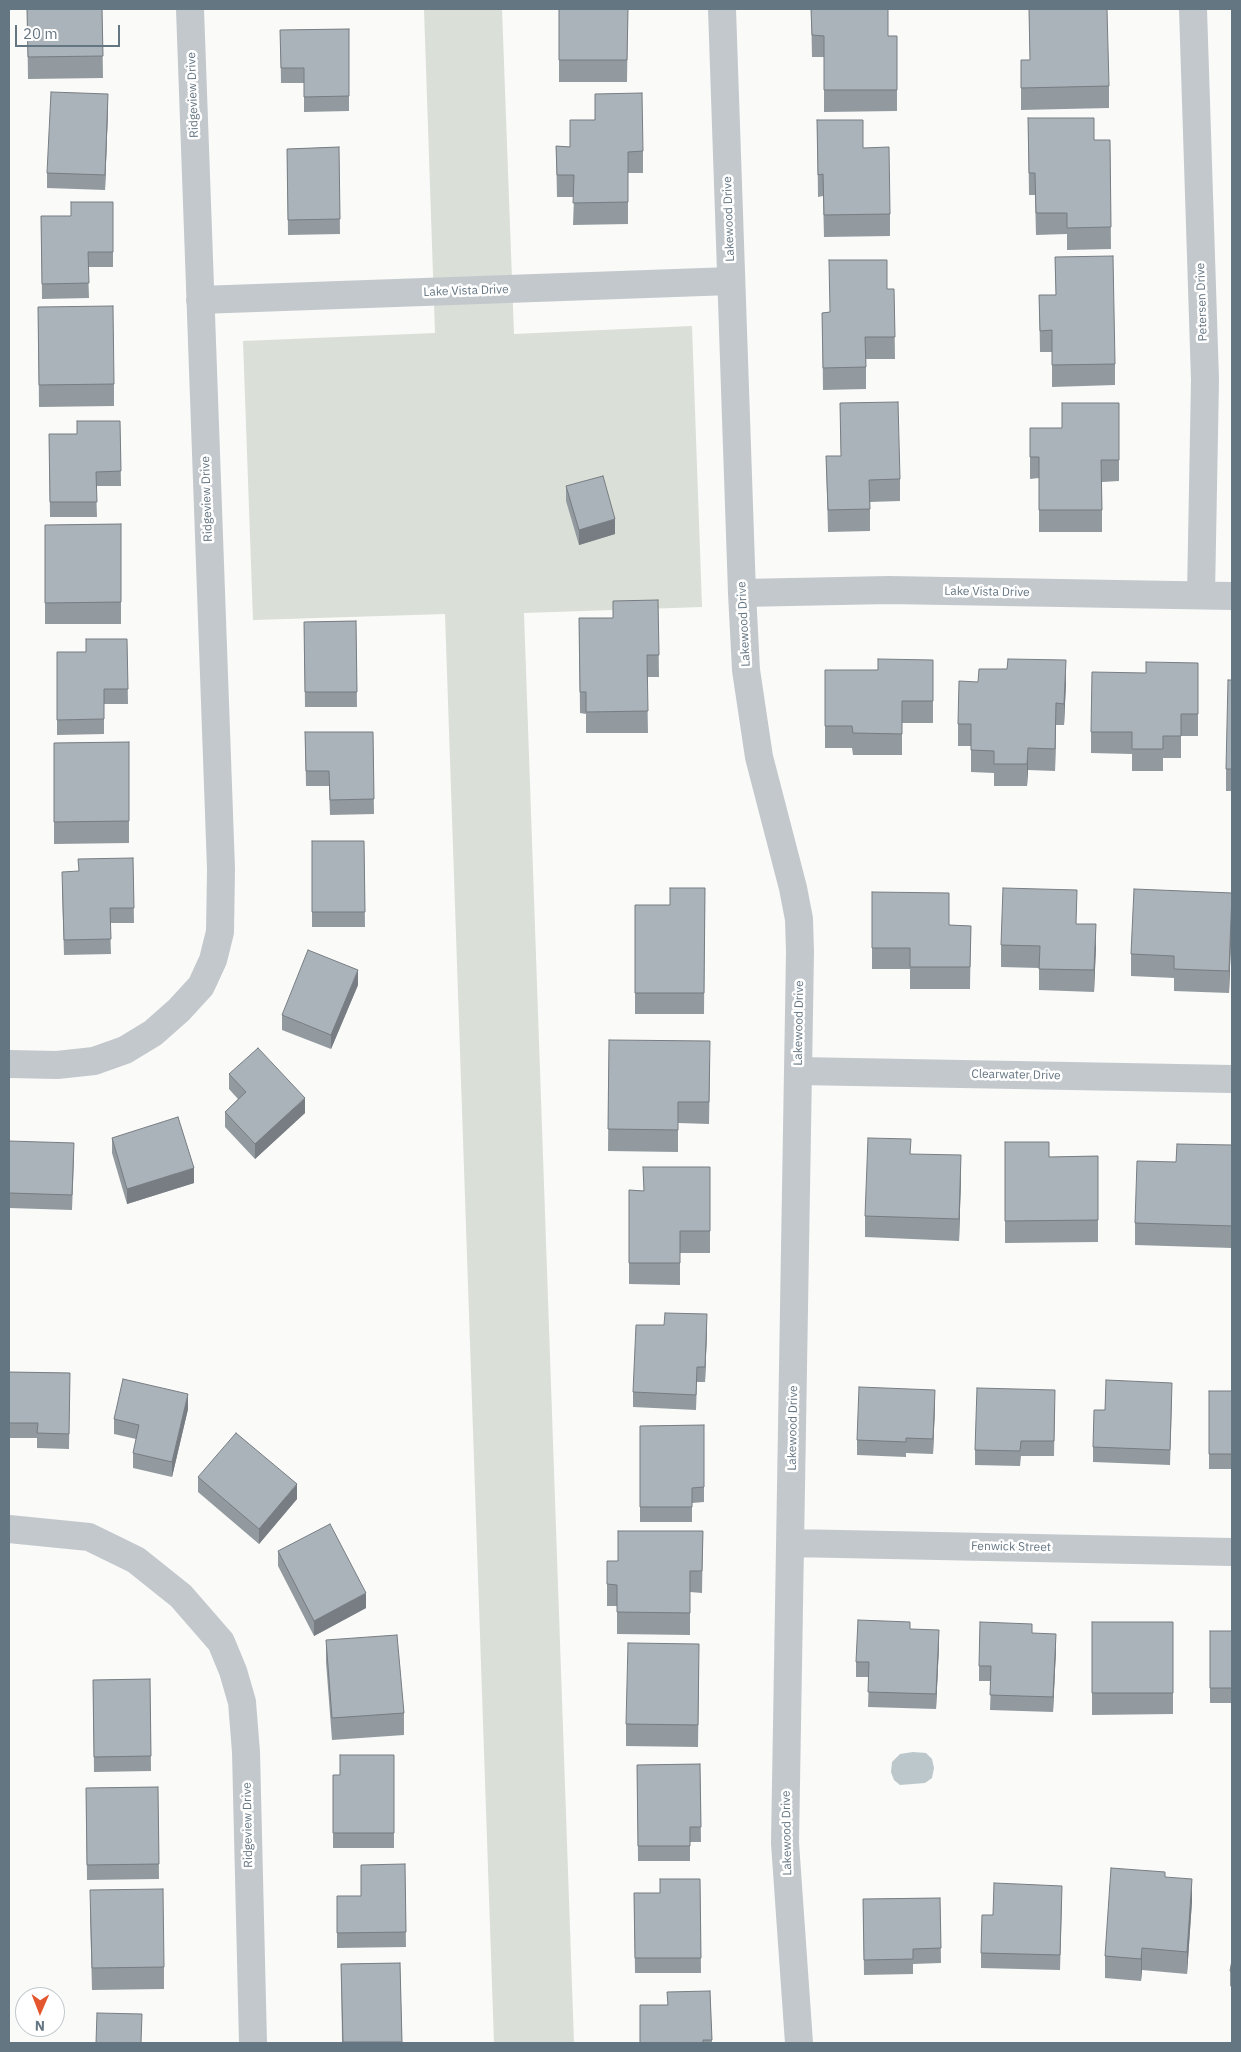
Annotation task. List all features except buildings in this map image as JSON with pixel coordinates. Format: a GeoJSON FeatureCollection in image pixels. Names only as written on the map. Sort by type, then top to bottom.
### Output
{"type":"FeatureCollection","features":[{"type":"Feature","properties":{"kind":"street","name":"Ridgeview Drive"},"geometry":{"type":"LineString","coordinates":[[9,1064],[57,1065],[94,1061],[125,1050],[153,1033],[179,1010],[201,986],[213,960],[218,942],[222,901],[190,9]]}},
{"type":"Feature","properties":{"kind":"street","name":"Lakewood Drive"},"geometry":{"type":"LineString","coordinates":[[722,9],[746,670],[759,757],[793,888],[799,919],[799,1070],[785,1843],[799,2043]]}},
{"type":"Feature","properties":{"kind":"street","name":"Petersen Drive"},"geometry":{"type":"LineString","coordinates":[[1193,9],[1205,380],[1201,595]]}},
{"type":"Feature","properties":{"kind":"street","name":"Lake Vista Drive"},"geometry":{"type":"LineString","coordinates":[[200,300],[731,281]]}},
{"type":"Feature","properties":{"kind":"street","name":"Lake Vista Drive"},"geometry":{"type":"LineString","coordinates":[[742,593],[889,590],[1232,596]]}},
{"type":"Feature","properties":{"kind":"street","name":"Clearwater Drive"},"geometry":{"type":"LineString","coordinates":[[799,1070],[1232,1079]]}},
{"type":"Feature","properties":{"kind":"street","name":"Ridgeview Drive"},"geometry":{"type":"LineString","coordinates":[[9,1529],[90,1537],[136,1560],[181,1596],[221,1642],[233,1670],[242,1702],[246,1752],[253,2043]]}},
{"type":"Feature","properties":{"kind":"street","name":"Fenwick Street"},"geometry":{"type":"LineString","coordinates":[[790,1543],[1232,1552]]}},
{"type":"Feature","properties":{"kind":"shaded area"},"geometry":{"type":"Polygon","coordinates":[[[424,9],[502,9],[514,334],[692,326],[702,607],[524,613],[574,2043],[494,2043],[445,614],[253,620],[243,341],[435,333],[424,9]]]}},
{"type":"Feature","properties":{"kind":"shaded area"},"geometry":{"type":"Polygon","coordinates":[[[926,1753],[932,1759],[934,1768],[932,1778],[925,1783],[900,1785],[894,1780],[891,1772],[892,1762],[900,1754],[926,1753]]]}}]}
